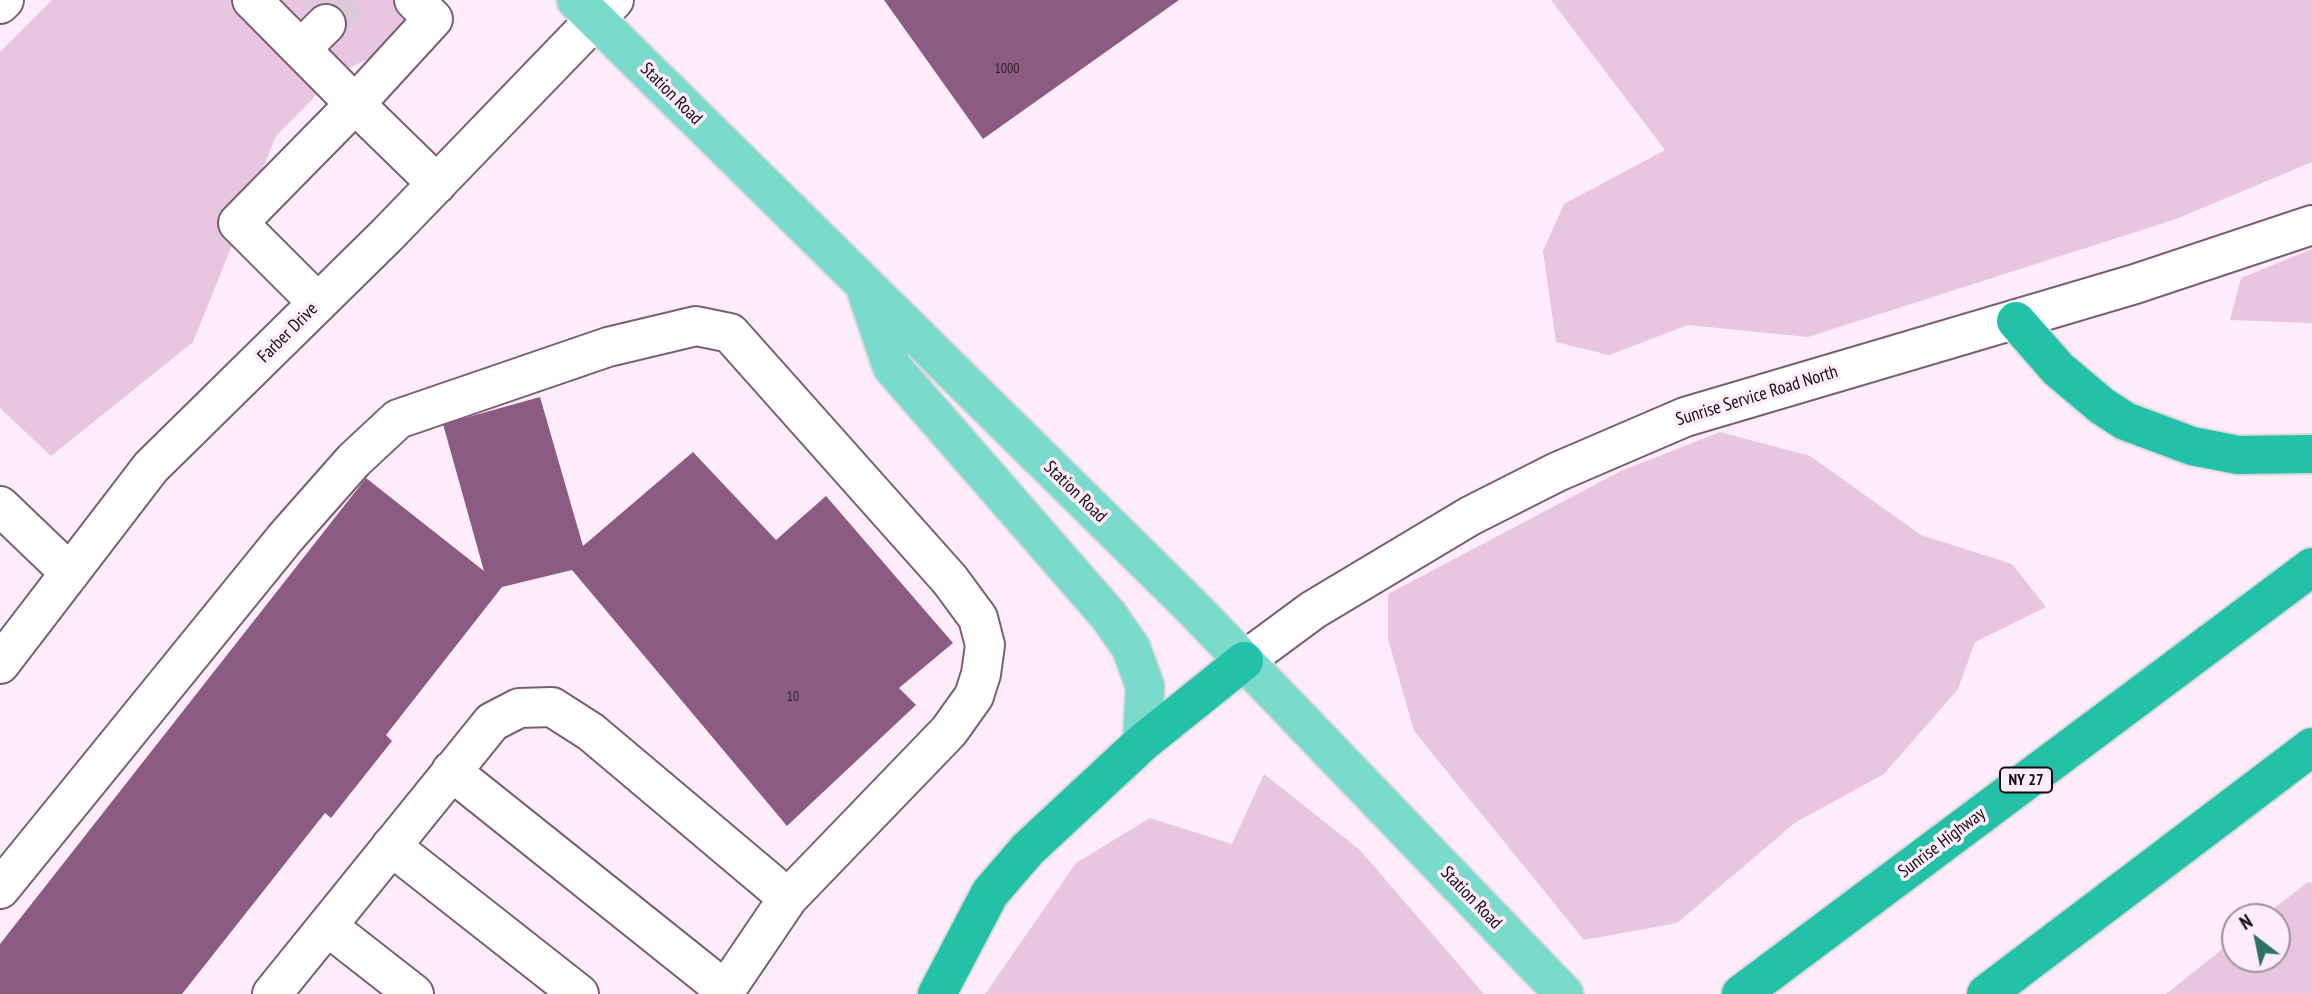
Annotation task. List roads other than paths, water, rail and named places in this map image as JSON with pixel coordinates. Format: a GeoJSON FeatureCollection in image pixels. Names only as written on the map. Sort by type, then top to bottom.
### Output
{"type":"FeatureCollection","features":[{"type":"Feature","properties":{"kind":"highway"},"geometry":{"type":"LineString","coordinates":[[2016,321],[2058,369],[2102,406],[2125,421],[2192,446],[2238,455],[2312,454]]}},
{"type":"Feature","properties":{"kind":"highway","name":"Sunrise Highway"},"geometry":{"type":"LineString","coordinates":[[1741,994],[2312,567]]}},
{"type":"Feature","properties":{"kind":"highway"},"geometry":{"type":"LineString","coordinates":[[937,994],[990,893],[1062,814],[1142,743],[1244,661]]}},
{"type":"Feature","properties":{"kind":"highway"},"geometry":{"type":"LineString","coordinates":[[1986,994],[2312,747]]}},
{"type":"Feature","properties":{"kind":"main road","name":"Station Road"},"geometry":{"type":"LineString","coordinates":[[596,7],[866,287],[1244,661],[1553,983]]}},
{"type":"Feature","properties":{"kind":"main road"},"geometry":{"type":"LineString","coordinates":[[866,287],[892,367],[1108,615],[1131,648],[1146,686],[1142,743]]}},
{"type":"Feature","properties":{"kind":"street"},"geometry":{"type":"LineString","coordinates":[[0,4],[4,0]]}},
{"type":"Feature","properties":{"kind":"street"},"geometry":{"type":"LineString","coordinates":[[253,0],[313,36],[355,104],[437,184]]}},
{"type":"Feature","properties":{"kind":"street"},"geometry":{"type":"LineString","coordinates":[[318,303],[238,223],[355,104],[433,19],[414,0]]}},
{"type":"Feature","properties":{"kind":"street","name":"Farber Drive"},"geometry":{"type":"LineString","coordinates":[[0,664],[151,467],[437,184],[596,7]]}},
{"type":"Feature","properties":{"kind":"street","name":"Sunrise Service Road North"},"geometry":{"type":"LineString","coordinates":[[1244,661],[1313,610],[1413,548],[1546,477],[1685,417],[1766,391],[2016,321],[2257,246],[2312,225]]}},
{"type":"Feature","properties":{"kind":"street"},"geometry":{"type":"LineString","coordinates":[[0,889],[286,537],[354,460],[398,419],[608,348],[696,326],[730,333],[950,580],[978,618],[985,645],[981,674],[974,696],[949,731],[788,898],[724,992],[452,771]]}},
{"type":"Feature","properties":{"kind":"street"},"geometry":{"type":"LineString","coordinates":[[0,506],[70,573]]}},
{"type":"Feature","properties":{"kind":"street"},"geometry":{"type":"LineString","coordinates":[[272,994],[492,722],[519,708],[552,707],[591,732],[788,898]]}},
{"type":"Feature","properties":{"kind":"street"},"geometry":{"type":"LineString","coordinates":[[391,846],[579,994]]}},
{"type":"Feature","properties":{"kind":"street"},"geometry":{"type":"LineString","coordinates":[[327,926],[414,994]]}},
{"type":"Feature","properties":{"kind":"tunnel"},"geometry":{"type":"LineString","coordinates":[[326,24],[350,0]]}}]}
